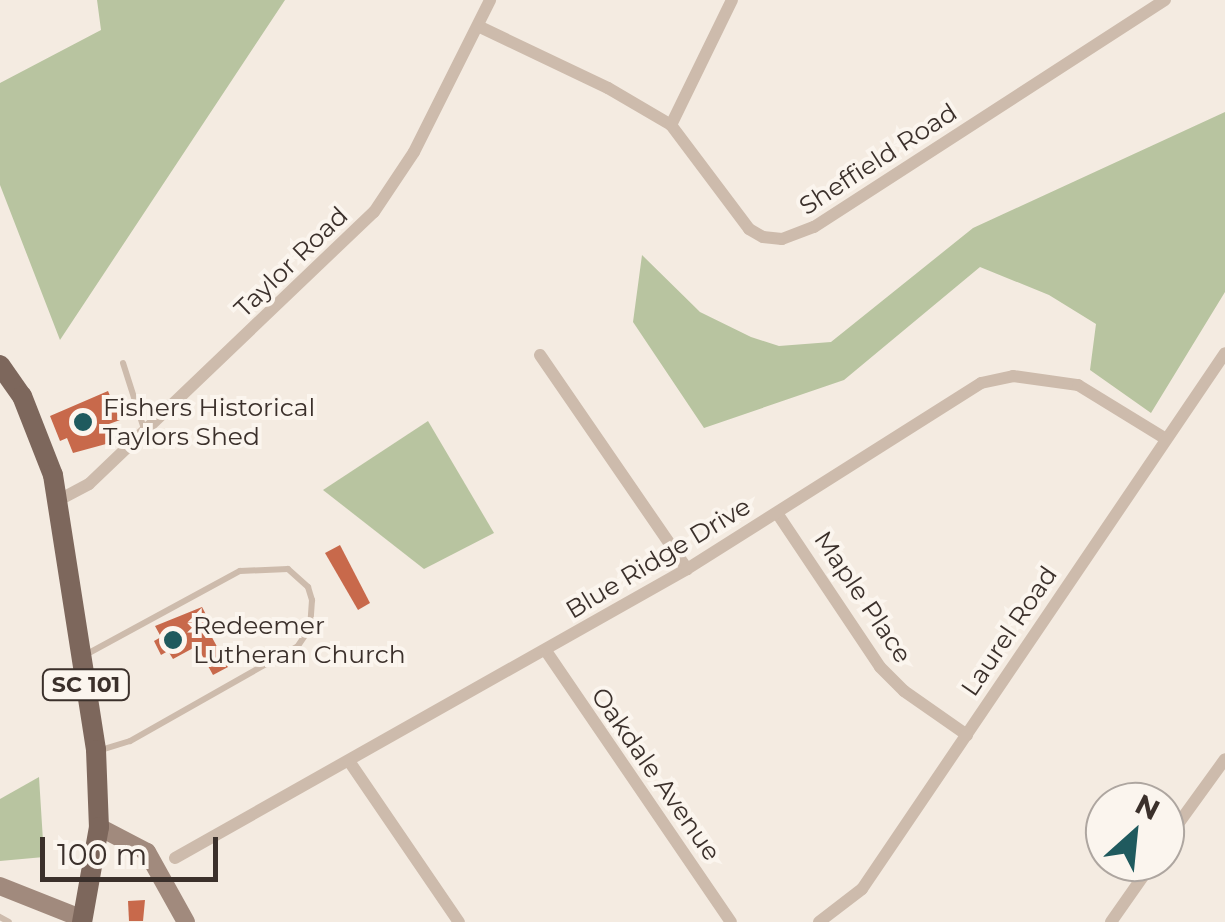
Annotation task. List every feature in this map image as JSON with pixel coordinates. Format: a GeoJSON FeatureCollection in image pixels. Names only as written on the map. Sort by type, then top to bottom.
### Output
{"type":"FeatureCollection","features":[{"type":"Feature","properties":{"kind":"main road","name":"SC 101"},"geometry":{"type":"LineString","coordinates":[[0,365],[28,412],[49,463],[82,656],[96,750],[98,827],[83,920]]}},
{"type":"Feature","properties":{"kind":"street","name":"Taylor Road"},"geometry":{"type":"LineString","coordinates":[[57,501],[89,484],[374,212],[414,152],[490,0]]}},
{"type":"Feature","properties":{"kind":"street"},"geometry":{"type":"LineString","coordinates":[[671,125],[732,0]]}},
{"type":"Feature","properties":{"kind":"street","name":"Sheffield Road"},"geometry":{"type":"LineString","coordinates":[[478,26],[608,88],[671,125],[750,229],[768,238],[797,237],[1165,0]]}},
{"type":"Feature","properties":{"kind":"street","name":"Laurel Road"},"geometry":{"type":"LineString","coordinates":[[819,922],[862,890],[1225,353]]}},
{"type":"Feature","properties":{"kind":"street"},"geometry":{"type":"LineString","coordinates":[[540,355],[687,569]]}},
{"type":"Feature","properties":{"kind":"street","name":"Blue Ridge Drive"},"geometry":{"type":"LineString","coordinates":[[175,858],[687,569],[968,390],[998,378],[1043,378],[1078,385],[1166,439]]}},
{"type":"Feature","properties":{"kind":"street","name":"Maple Place"},"geometry":{"type":"LineString","coordinates":[[776,513],[880,666],[912,698],[967,734]]}},
{"type":"Feature","properties":{"kind":"street","name":"Oakdale Avenue"},"geometry":{"type":"LineString","coordinates":[[546,651],[731,922]]}},
{"type":"Feature","properties":{"kind":"street"},"geometry":{"type":"LineString","coordinates":[[1185,814],[1225,759]]}},
{"type":"Feature","properties":{"kind":"street"},"geometry":{"type":"LineString","coordinates":[[349,761],[459,922]]}},
{"type":"Feature","properties":{"kind":"street"},"geometry":{"type":"LineString","coordinates":[[98,827],[147,852],[186,922]]}},
{"type":"Feature","properties":{"kind":"street"},"geometry":{"type":"LineString","coordinates":[[1110,922],[1139,882]]}},
{"type":"Feature","properties":{"kind":"street"},"geometry":{"type":"LineString","coordinates":[[0,886],[83,920]]}},
{"type":"Feature","properties":{"kind":"lane"},"geometry":{"type":"LineString","coordinates":[[123,363],[145,432]]}},
{"type":"Feature","properties":{"kind":"lane"},"geometry":{"type":"LineString","coordinates":[[82,656],[240,570],[288,569],[308,587],[312,600],[310,628],[298,646],[130,742],[96,750]]}},
{"type":"Feature","properties":{"kind":"lane"},"geometry":{"type":"LineString","coordinates":[[0,917],[9,922]]}},
{"type":"Feature","properties":{"kind":"green space"},"geometry":{"type":"Polygon","coordinates":[[[97,0],[285,0],[60,340],[0,185],[0,83],[101,30],[97,0]]]}},
{"type":"Feature","properties":{"kind":"green space"},"geometry":{"type":"Polygon","coordinates":[[[1225,112],[1225,292],[1151,413],[1090,370],[1096,324],[1049,295],[980,267],[844,380],[704,428],[633,322],[642,255],[700,312],[751,337],[779,346],[831,342],[973,228],[1225,112]]]}},
{"type":"Feature","properties":{"kind":"green space"},"geometry":{"type":"Polygon","coordinates":[[[428,421],[494,533],[424,569],[323,490],[428,421]]]}},
{"type":"Feature","properties":{"kind":"green space"},"geometry":{"type":"Polygon","coordinates":[[[39,777],[44,857],[0,861],[0,799],[39,777]]]}},
{"type":"Feature","properties":{"kind":"building","name":"Fishers Historical Taylors Shed"},"geometry":{"type":"Polygon","coordinates":[[[108,391],[120,420],[109,424],[117,441],[73,453],[67,438],[60,441],[50,416],[108,391]]]}},
{"type":"Feature","properties":{"kind":"building"},"geometry":{"type":"Polygon","coordinates":[[[340,545],[370,603],[358,610],[325,553],[340,545]]]}},
{"type":"Feature","properties":{"kind":"building","name":"Redeemer Lutheran Church"},"geometry":{"type":"Polygon","coordinates":[[[202,607],[213,628],[208,630],[228,667],[213,675],[197,646],[173,659],[168,651],[161,655],[154,641],[161,637],[155,626],[202,607]]]}},
{"type":"Feature","properties":{"kind":"building"},"geometry":{"type":"Polygon","coordinates":[[[145,900],[143,921],[129,921],[128,901],[145,900]]]}},
{"type":"Feature","properties":{"kind":"place","name":"Fishers Historical Taylors Shed"},"geometry":{"type":"Point","coordinates":[83,422]}},
{"type":"Feature","properties":{"kind":"place","name":"Redeemer Lutheran Church"},"geometry":{"type":"Point","coordinates":[173,640]}}]}
